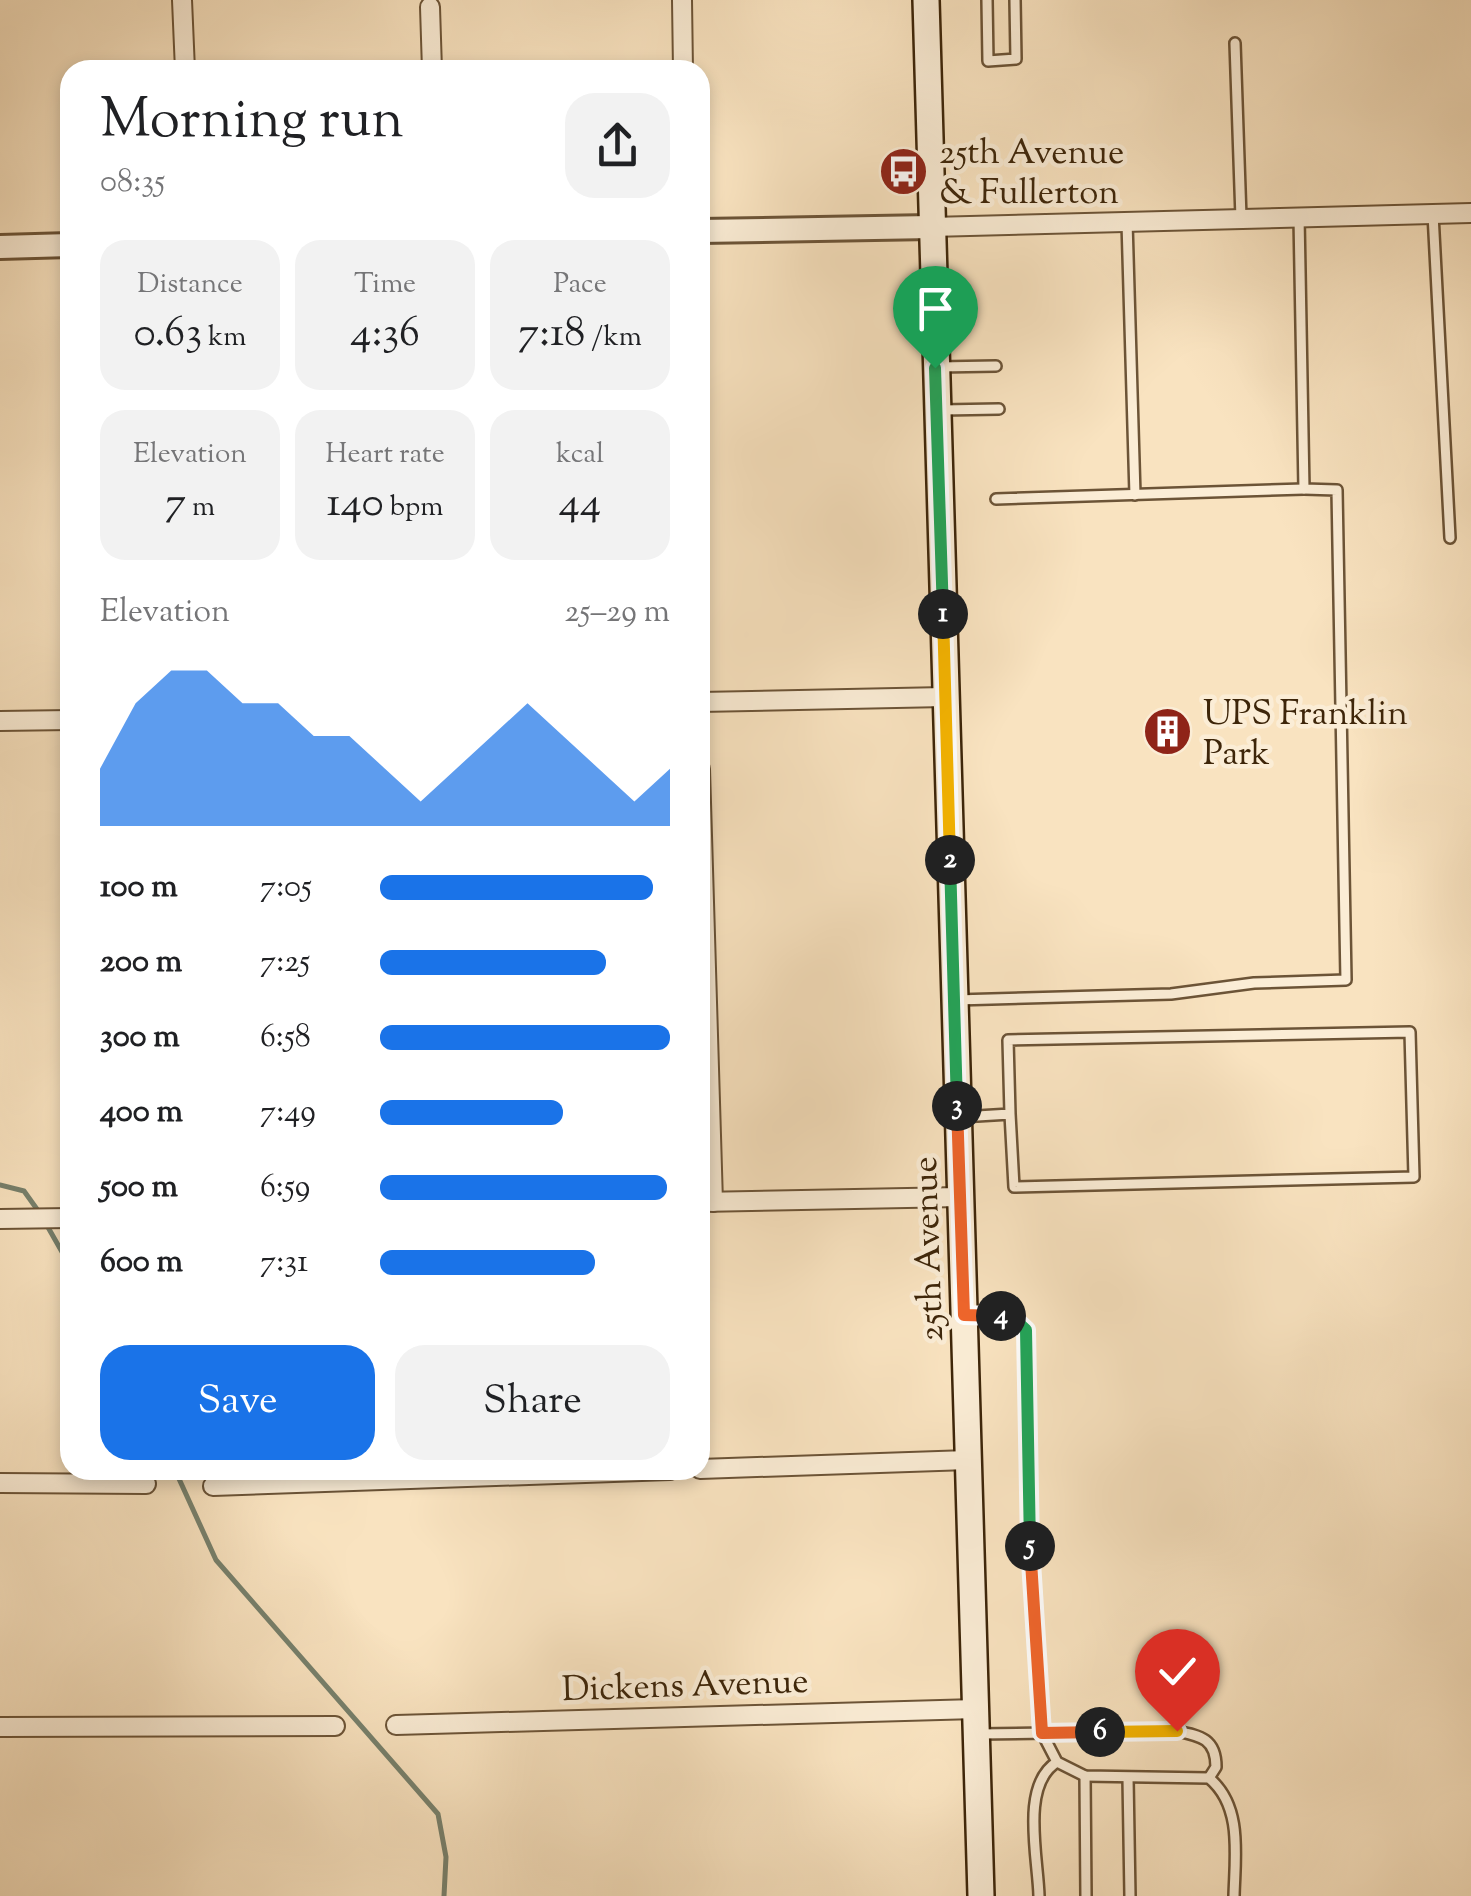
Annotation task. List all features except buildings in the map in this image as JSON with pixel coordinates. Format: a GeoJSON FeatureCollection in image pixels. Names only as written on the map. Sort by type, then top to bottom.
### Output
{"type":"FeatureCollection","features":[{"type":"Feature","properties":{"kind":"main road","name":"25th Avenue"},"geometry":{"type":"LineString","coordinates":[[926,0],[981,1896]]}},
{"type":"Feature","properties":{"kind":"street"},"geometry":{"type":"LineString","coordinates":[[182,0],[184,60]]}},
{"type":"Feature","properties":{"kind":"street"},"geometry":{"type":"LineString","coordinates":[[682,0],[683,60]]}},
{"type":"Feature","properties":{"kind":"street"},"geometry":{"type":"LineString","coordinates":[[430,7],[432,60]]}},
{"type":"Feature","properties":{"kind":"street"},"geometry":{"type":"LineString","coordinates":[[710,231],[1471,213]]}},
{"type":"Feature","properties":{"kind":"street"},"geometry":{"type":"LineString","coordinates":[[0,246],[60,245]]}},
{"type":"Feature","properties":{"kind":"street"},"geometry":{"type":"LineString","coordinates":[[710,702],[945,697]]}},
{"type":"Feature","properties":{"kind":"street"},"geometry":{"type":"LineString","coordinates":[[0,721],[60,720]]}},
{"type":"Feature","properties":{"kind":"street"},"geometry":{"type":"LineString","coordinates":[[710,1202],[960,1198]]}},
{"type":"Feature","properties":{"kind":"street"},"geometry":{"type":"LineString","coordinates":[[2,1219],[60,1218]]}},
{"type":"Feature","properties":{"kind":"street"},"geometry":{"type":"LineString","coordinates":[[710,1469],[968,1460]]}},
{"type":"Feature","properties":{"kind":"street"},"geometry":{"type":"LineString","coordinates":[[214,1486],[385,1480]]}},
{"type":"Feature","properties":{"kind":"street"},"geometry":{"type":"LineString","coordinates":[[0,1483],[146,1484]]}},
{"type":"Feature","properties":{"kind":"street","name":"Dickens Avenue"},"geometry":{"type":"LineString","coordinates":[[396,1725],[976,1721]]}},
{"type":"Feature","properties":{"kind":"street"},"geometry":{"type":"LineString","coordinates":[[0,1727],[335,1726]]}},
{"type":"Feature","properties":{"kind":"lane"},"geometry":{"type":"LineString","coordinates":[[987,0],[988,60],[1016,59],[1015,0]]}},
{"type":"Feature","properties":{"kind":"lane"},"geometry":{"type":"LineString","coordinates":[[1236,43],[1241,218]]}},
{"type":"Feature","properties":{"kind":"lane"},"geometry":{"type":"LineString","coordinates":[[1433,214],[1450,538]]}},
{"type":"Feature","properties":{"kind":"lane"},"geometry":{"type":"LineString","coordinates":[[1299,217],[1304,490]]}},
{"type":"Feature","properties":{"kind":"lane"},"geometry":{"type":"LineString","coordinates":[[1126,222],[1135,495]]}},
{"type":"Feature","properties":{"kind":"lane"},"geometry":{"type":"LineString","coordinates":[[935,368],[996,366]]}},
{"type":"Feature","properties":{"kind":"lane"},"geometry":{"type":"LineString","coordinates":[[936,410],[999,409]]}},
{"type":"Feature","properties":{"kind":"lane"},"geometry":{"type":"LineString","coordinates":[[954,1000],[1172,994],[1254,983],[1346,980],[1337,490],[996,499]]}},
{"type":"Feature","properties":{"kind":"lane"},"geometry":{"type":"LineString","coordinates":[[1410,1032],[1414,1178],[1014,1187],[1010,1114],[1008,1040],[1410,1032]]}},
{"type":"Feature","properties":{"kind":"lane"},"geometry":{"type":"LineString","coordinates":[[958,1117],[1010,1114]]}},
{"type":"Feature","properties":{"kind":"lane"},"geometry":{"type":"LineString","coordinates":[[964,1315],[1014,1319],[1026,1330],[1027,1501],[1042,1733],[1057,1762],[1085,1776],[1210,1778],[1224,1790],[1231,1809],[1234,1896]]}},
{"type":"Feature","properties":{"kind":"lane"},"geometry":{"type":"LineString","coordinates":[[976,1721],[1042,1733],[1177,1731],[1204,1736],[1216,1756],[1210,1778]]}},
{"type":"Feature","properties":{"kind":"lane"},"geometry":{"type":"LineString","coordinates":[[1039,1896],[1036,1788],[1044,1770],[1057,1762]]}},
{"type":"Feature","properties":{"kind":"lane"},"geometry":{"type":"LineString","coordinates":[[1085,1776],[1086,1896]]}},
{"type":"Feature","properties":{"kind":"lane"},"geometry":{"type":"LineString","coordinates":[[1128,1778],[1130,1896]]}},
{"type":"Feature","properties":{"kind":"waterway"},"geometry":{"type":"LineString","coordinates":[[0,1185],[24,1191],[39,1212]]}},
{"type":"Feature","properties":{"kind":"waterway"},"geometry":{"type":"LineString","coordinates":[[45,1222],[60,1248]]}},
{"type":"Feature","properties":{"kind":"waterway"},"geometry":{"type":"LineString","coordinates":[[180,1480],[216,1560],[438,1814],[446,1857],[444,1896]]}},
{"type":"Feature","properties":{"kind":"place","name":"25th Avenue & Fullerton"},"geometry":{"type":"Point","coordinates":[904,171]}},
{"type":"Feature","properties":{"kind":"place","name":"UPS Franklin Park"},"geometry":{"type":"Point","coordinates":[1168,732]}},
{"type":"Feature","properties":{"kind":"route"},"geometry":{"type":"LineString","coordinates":[[935,368],[964,1315],[1014,1319],[1026,1330],[1027,1501],[1042,1733],[1177,1731]]}}]}
